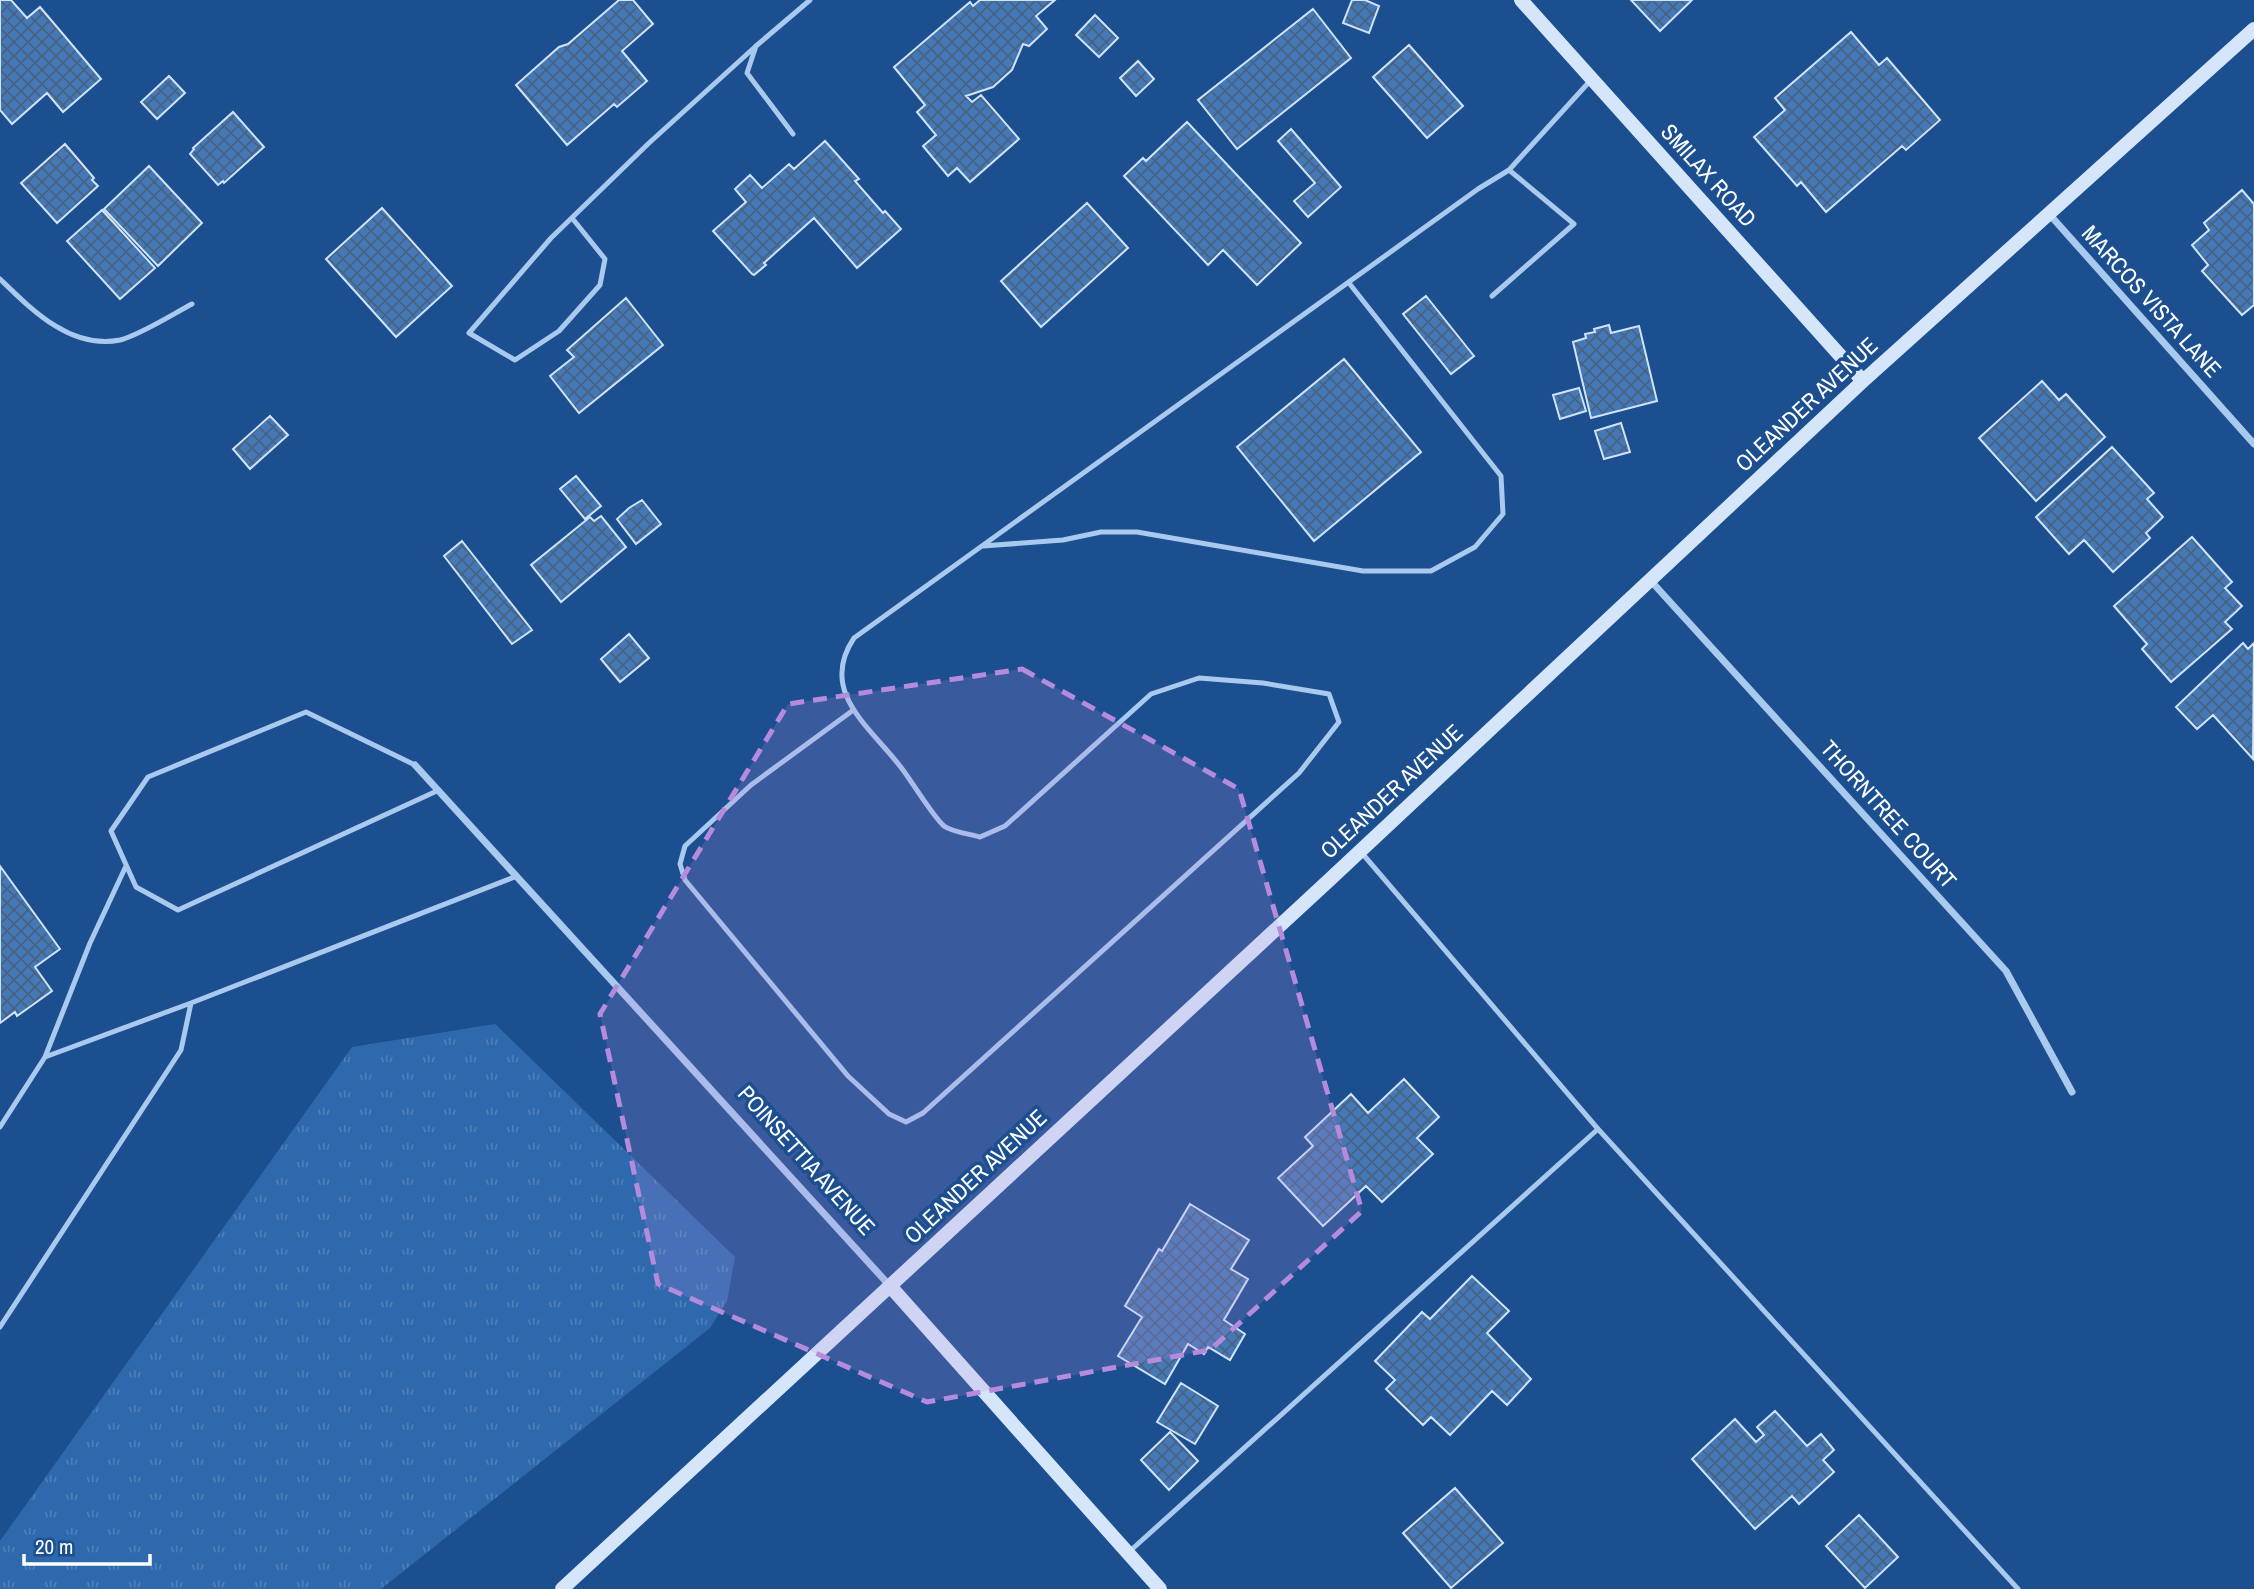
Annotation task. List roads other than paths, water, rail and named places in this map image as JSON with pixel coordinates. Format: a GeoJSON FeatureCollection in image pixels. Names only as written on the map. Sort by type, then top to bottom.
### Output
{"type":"FeatureCollection","features":[{"type":"Feature","properties":{"kind":"street","name":"SMILAX ROAD"},"geometry":{"type":"LineString","coordinates":[[1521,0],[1863,381]]}},
{"type":"Feature","properties":{"kind":"street","name":"OLEANDER AVENUE"},"geometry":{"type":"LineString","coordinates":[[562,1589],[1863,381],[2254,29]]}},
{"type":"Feature","properties":{"kind":"street","name":"MARCOS VISTA LANE"},"geometry":{"type":"LineString","coordinates":[[2050,215],[2254,444]]}},
{"type":"Feature","properties":{"kind":"street","name":"THORNTREE COURT"},"geometry":{"type":"LineString","coordinates":[[1650,580],[2006,971],[2072,1093]]}},
{"type":"Feature","properties":{"kind":"street","name":"POINSETTIA AVENUE"},"geometry":{"type":"LineString","coordinates":[[415,765],[890,1286],[1160,1589]]}},
{"type":"Feature","properties":{"kind":"lane"},"geometry":{"type":"LineString","coordinates":[[572,218],[605,259],[600,285],[559,331],[515,360],[469,333],[551,238],[649,143],[810,0]]}},
{"type":"Feature","properties":{"kind":"lane"},"geometry":{"type":"LineString","coordinates":[[756,46],[747,73],[793,134]]}},
{"type":"Feature","properties":{"kind":"lane"},"geometry":{"type":"LineString","coordinates":[[852,711],[751,785],[685,846],[680,864],[685,880],[848,1076],[889,1114],[906,1122],[923,1113],[1299,773],[1339,722],[1329,694],[1263,683],[1199,678],[1152,694],[1005,826],[980,837],[944,827],[887,748],[852,711],[840,671],[845,652],[854,638],[1478,189],[1509,170],[1592,78]]}},
{"type":"Feature","properties":{"kind":"lane"},"geometry":{"type":"LineString","coordinates":[[1492,296],[1574,224],[1509,170]]}},
{"type":"Feature","properties":{"kind":"lane"},"geometry":{"type":"LineString","coordinates":[[0,279],[56,327],[75,336],[98,341],[121,340],[192,304]]}},
{"type":"Feature","properties":{"kind":"lane"},"geometry":{"type":"LineString","coordinates":[[983,545],[1063,540],[1101,532],[1137,532],[1363,571],[1431,571],[1475,547],[1503,514],[1501,476],[1349,283]]}},
{"type":"Feature","properties":{"kind":"lane"},"geometry":{"type":"LineString","coordinates":[[415,765],[306,712],[148,777],[111,831],[135,887],[178,910],[439,790]]}},
{"type":"Feature","properties":{"kind":"lane"},"geometry":{"type":"LineString","coordinates":[[1360,850],[1598,1129],[2018,1589]]}},
{"type":"Feature","properties":{"kind":"lane"},"geometry":{"type":"LineString","coordinates":[[0,1128],[45,1057],[90,943],[126,866]]}},
{"type":"Feature","properties":{"kind":"lane"},"geometry":{"type":"LineString","coordinates":[[45,1057],[517,876]]}},
{"type":"Feature","properties":{"kind":"lane"},"geometry":{"type":"LineString","coordinates":[[0,1327],[181,1049],[191,1003]]}},
{"type":"Feature","properties":{"kind":"lane"},"geometry":{"type":"LineString","coordinates":[[1128,1553],[1598,1129]]}}]}
